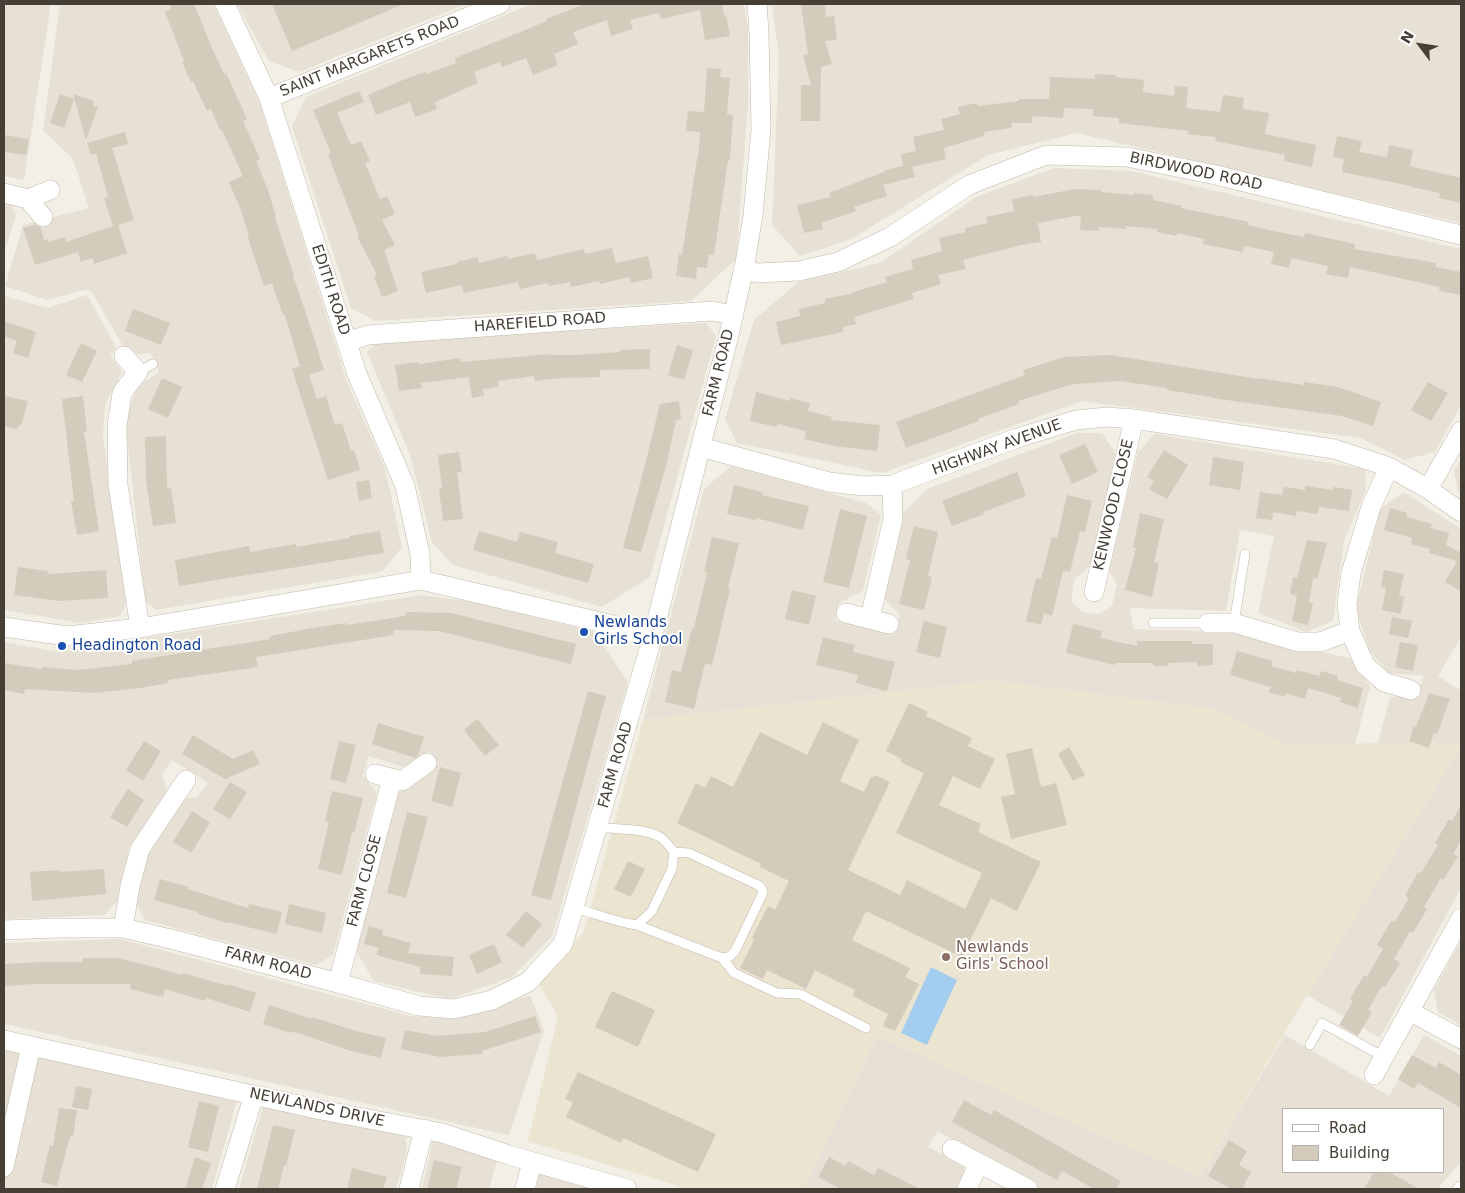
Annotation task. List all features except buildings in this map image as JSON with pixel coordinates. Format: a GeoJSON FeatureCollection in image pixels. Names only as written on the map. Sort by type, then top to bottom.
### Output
{"type":"FeatureCollection","features":[{"type":"Feature","properties":{"kind":"street","name":"EDITH ROAD"},"geometry":{"type":"LineString","coordinates":[[225,4],[269,98],[357,374],[405,486],[420,554],[421,580]]}},
{"type":"Feature","properties":{"kind":"street","name":"SAINT MARGARETS ROAD"},"geometry":{"type":"LineString","coordinates":[[269,98],[500,4]]}},
{"type":"Feature","properties":{"kind":"street","name":"FARM ROAD"},"geometry":{"type":"LineString","coordinates":[[4,930],[124,928],[338,983],[419,1006],[454,1009],[492,1000],[528,982],[563,944],[652,639],[734,315],[753,215],[761,130],[757,4]]}},
{"type":"Feature","properties":{"kind":"street","name":"BIRDWOOD ROAD"},"geometry":{"type":"LineString","coordinates":[[743,270],[758,273],[799,271],[838,262],[890,237],[969,185],[1046,155],[1127,156],[1216,175],[1461,235]]}},
{"type":"Feature","properties":{"kind":"street"},"geometry":{"type":"LineString","coordinates":[[28,199],[50,190]]}},
{"type":"Feature","properties":{"kind":"street"},"geometry":{"type":"LineString","coordinates":[[4,193],[28,199],[43,217]]}},
{"type":"Feature","properties":{"kind":"street","name":"HAREFIELD ROAD"},"geometry":{"type":"LineString","coordinates":[[347,342],[368,335],[522,324],[712,311],[734,315]]}},
{"type":"Feature","properties":{"kind":"street"},"geometry":{"type":"LineString","coordinates":[[124,356],[146,368],[122,393],[117,426],[118,485],[140,628]]}},
{"type":"Feature","properties":{"kind":"street","name":"HIGHWAY AVENUE"},"geometry":{"type":"LineString","coordinates":[[701,447],[829,482],[863,486],[892,485],[1016,438],[1076,420],[1107,417],[1134,419],[1334,449],[1388,467],[1428,489],[1461,512]]}},
{"type":"Feature","properties":{"kind":"street","name":"KENWOOD CLOSE"},"geometry":{"type":"LineString","coordinates":[[1094,592],[1134,419]]}},
{"type":"Feature","properties":{"kind":"street"},"geometry":{"type":"LineString","coordinates":[[1428,489],[1461,431]]}},
{"type":"Feature","properties":{"kind":"street"},"geometry":{"type":"LineString","coordinates":[[1388,467],[1371,507],[1351,574],[1347,604],[1350,632],[1365,665],[1384,682],[1411,690]]}},
{"type":"Feature","properties":{"kind":"street"},"geometry":{"type":"LineString","coordinates":[[870,618],[892,519],[892,485]]}},
{"type":"Feature","properties":{"kind":"street"},"geometry":{"type":"LineString","coordinates":[[4,627],[67,636],[140,628],[421,580],[617,626],[652,639]]}},
{"type":"Feature","properties":{"kind":"street"},"geometry":{"type":"LineString","coordinates":[[846,613],[889,624]]}},
{"type":"Feature","properties":{"kind":"street"},"geometry":{"type":"LineString","coordinates":[[1208,623],[1234,623],[1298,642],[1320,642],[1350,632]]}},
{"type":"Feature","properties":{"kind":"street","name":"FARM CLOSE"},"geometry":{"type":"LineString","coordinates":[[338,983],[384,776],[402,781],[427,763]]}},
{"type":"Feature","properties":{"kind":"street"},"geometry":{"type":"LineString","coordinates":[[124,928],[130,886],[140,850],[186,779]]}},
{"type":"Feature","properties":{"kind":"street"},"geometry":{"type":"LineString","coordinates":[[1374,1075],[1461,918]]}},
{"type":"Feature","properties":{"kind":"street"},"geometry":{"type":"LineString","coordinates":[[1409,1011],[1461,1039]]}},
{"type":"Feature","properties":{"kind":"street","name":"NEWLANDS DRIVE"},"geometry":{"type":"LineString","coordinates":[[4,1040],[321,1110],[442,1133],[532,1162],[627,1189]]}},
{"type":"Feature","properties":{"kind":"street"},"geometry":{"type":"LineString","coordinates":[[4,1167],[31,1046]]}},
{"type":"Feature","properties":{"kind":"street"},"geometry":{"type":"LineString","coordinates":[[226,1189],[254,1095]]}},
{"type":"Feature","properties":{"kind":"street"},"geometry":{"type":"LineString","coordinates":[[409,1189],[424,1130]]}},
{"type":"Feature","properties":{"kind":"street"},"geometry":{"type":"LineString","coordinates":[[952,1150],[1028,1189]]}},
{"type":"Feature","properties":{"kind":"street"},"geometry":{"type":"LineString","coordinates":[[525,1189],[532,1162]]}},
{"type":"Feature","properties":{"kind":"street"},"geometry":{"type":"LineString","coordinates":[[967,1189],[979,1163]]}},
{"type":"Feature","properties":{"kind":"lane"},"geometry":{"type":"LineString","coordinates":[[1234,623],[1245,554]]}},
{"type":"Feature","properties":{"kind":"lane"},"geometry":{"type":"LineString","coordinates":[[1154,623],[1208,623]]}},
{"type":"Feature","properties":{"kind":"lane"},"geometry":{"type":"LineString","coordinates":[[574,908],[637,925],[722,958],[729,957],[734,951],[763,891],[760,886],[689,853],[674,852],[662,838],[636,828],[614,829],[597,827]]}},
{"type":"Feature","properties":{"kind":"lane"},"geometry":{"type":"LineString","coordinates":[[637,925],[652,911],[672,870],[674,852]]}},
{"type":"Feature","properties":{"kind":"lane"},"geometry":{"type":"LineString","coordinates":[[722,958],[734,973],[777,993],[800,994],[866,1028]]}},
{"type":"Feature","properties":{"kind":"lane"},"geometry":{"type":"LineString","coordinates":[[1310,1045],[1322,1022],[1384,1057]]}},
{"type":"Feature","properties":{"kind":"shaded area"},"geometry":{"type":"Polygon","coordinates":[[[4,4],[51,4],[24,180],[4,176],[4,4]]]}},
{"type":"Feature","properties":{"kind":"shaded area"},"geometry":{"type":"Polygon","coordinates":[[[60,4],[213,4],[261,106],[347,382],[385,468],[402,547],[383,571],[156,610],[145,600],[125,419],[138,386],[159,372],[151,353],[137,354],[123,346],[91,291],[85,290],[47,300],[5,286],[23,225],[89,208],[73,159],[43,130],[60,4]]]}},
{"type":"Feature","properties":{"kind":"shaded area"},"geometry":{"type":"Polygon","coordinates":[[[237,4],[466,4],[299,72],[269,61],[237,4]]]}},
{"type":"Feature","properties":{"kind":"shaded area"},"geometry":{"type":"Polygon","coordinates":[[[532,4],[744,4],[748,30],[748,106],[736,259],[691,301],[375,321],[351,308],[292,126],[306,97],[532,4]]]}},
{"type":"Feature","properties":{"kind":"shaded area"},"geometry":{"type":"Polygon","coordinates":[[[772,4],[1461,4],[1461,223],[1077,133],[988,155],[850,240],[800,256],[772,225],[779,58],[772,4]]]}},
{"type":"Feature","properties":{"kind":"shaded area"},"geometry":{"type":"Polygon","coordinates":[[[1054,168],[1131,171],[1461,249],[1461,405],[1435,452],[1404,460],[1361,438],[1082,401],[882,473],[737,443],[725,419],[754,320],[798,282],[880,263],[976,197],[1054,168]]]}},
{"type":"Feature","properties":{"kind":"shaded area"},"geometry":{"type":"Polygon","coordinates":[[[4,200],[10,201],[16,216],[4,253],[4,200]]]}},
{"type":"Feature","properties":{"kind":"shaded area"},"geometry":{"type":"Polygon","coordinates":[[[87,295],[117,349],[110,354],[122,372],[105,405],[103,437],[126,604],[120,616],[81,623],[4,610],[4,296],[48,308],[87,295]]]}},
{"type":"Feature","properties":{"kind":"shaded area"},"geometry":{"type":"Polygon","coordinates":[[[706,323],[716,336],[650,577],[602,607],[453,565],[432,542],[410,455],[367,352],[378,341],[706,323]]]}},
{"type":"Feature","properties":{"kind":"shaded area"},"geometry":{"type":"Polygon","coordinates":[[[1077,433],[1102,433],[1116,454],[1090,566],[1074,580],[1071,601],[1082,612],[1099,614],[1112,606],[1117,584],[1109,571],[1138,452],[1155,434],[1365,469],[1366,490],[1344,541],[1333,621],[1306,632],[1258,613],[1274,536],[1240,530],[1226,611],[1130,608],[1133,629],[1232,632],[1353,659],[1370,687],[1355,744],[1289,746],[1214,709],[994,681],[643,720],[704,489],[731,466],[866,503],[881,515],[863,591],[839,603],[835,620],[894,634],[900,615],[883,598],[902,514],[927,489],[1077,433]]]}},
{"type":"Feature","properties":{"kind":"shaded area"},"geometry":{"type":"Polygon","coordinates":[[[1461,459],[1461,496],[1458,493],[1454,471],[1461,459]]]}},
{"type":"Feature","properties":{"kind":"shaded area"},"geometry":{"type":"Polygon","coordinates":[[[1404,492],[1461,529],[1461,637],[1438,676],[1461,691],[1461,743],[1378,743],[1390,697],[1416,695],[1424,676],[1389,673],[1369,650],[1356,608],[1380,509],[1404,492]]]}},
{"type":"Feature","properties":{"kind":"shaded area"},"geometry":{"type":"Polygon","coordinates":[[[421,595],[472,602],[594,632],[628,682],[552,936],[512,977],[450,999],[374,981],[355,950],[394,797],[438,763],[430,752],[404,767],[368,756],[363,776],[377,792],[333,955],[316,965],[144,920],[136,902],[146,856],[182,799],[197,797],[208,783],[172,760],[162,775],[167,790],[129,848],[119,900],[104,915],[4,919],[4,642],[58,652],[421,595]]]}},
{"type":"Feature","properties":{"kind":"shaded area","name":"Newlands Girls' School"},"geometry":{"type":"Polygon","coordinates":[[[994,681],[1214,709],[1289,746],[1461,743],[1461,746],[1307,995],[1200,1176],[1091,1131],[877,1036],[803,1189],[689,1189],[528,1141],[558,1017],[537,980],[583,934],[643,720],[994,681]]]}},
{"type":"Feature","properties":{"kind":"shaded area"},"geometry":{"type":"Polygon","coordinates":[[[1461,746],[1461,888],[1380,1038],[1307,995],[1461,746]]]}},
{"type":"Feature","properties":{"kind":"shaded area"},"geometry":{"type":"Polygon","coordinates":[[[120,939],[411,1016],[457,1019],[530,995],[544,1030],[509,1135],[4,1024],[4,943],[120,939]]]}},
{"type":"Feature","properties":{"kind":"shaded area"},"geometry":{"type":"Polygon","coordinates":[[[1461,941],[1461,1025],[1438,1012],[1434,990],[1461,941]]]}},
{"type":"Feature","properties":{"kind":"shaded area"},"geometry":{"type":"Polygon","coordinates":[[[1285,1035],[1389,1096],[1424,1035],[1461,1056],[1461,1162],[1437,1189],[1039,1189],[938,1131],[928,1147],[963,1165],[967,1176],[960,1189],[803,1189],[877,1036],[1091,1131],[1200,1176],[1285,1035]]]}},
{"type":"Feature","properties":{"kind":"shaded area"},"geometry":{"type":"Polygon","coordinates":[[[4,1047],[176,1088],[237,1100],[212,1189],[4,1189],[4,1047]]]}},
{"type":"Feature","properties":{"kind":"shaded area"},"geometry":{"type":"Polygon","coordinates":[[[263,1106],[405,1134],[407,1152],[396,1189],[239,1189],[263,1106]]]}},
{"type":"Feature","properties":{"kind":"shaded area"},"geometry":{"type":"Polygon","coordinates":[[[433,1140],[497,1161],[489,1189],[422,1189],[433,1140]]]}},
{"type":"Feature","properties":{"kind":"shaded area"},"geometry":{"type":"Polygon","coordinates":[[[536,1171],[598,1189],[531,1189],[536,1171]]]}},
{"type":"Feature","properties":{"kind":"water"},"geometry":{"type":"Polygon","coordinates":[[[931,967],[957,980],[927,1045],[901,1033],[931,967]]]}},
{"type":"Feature","properties":{"kind":"place","name":"Newlands Girls School"},"geometry":{"type":"Point","coordinates":[584,632]}},
{"type":"Feature","properties":{"kind":"place","name":"Headington Road"},"geometry":{"type":"Point","coordinates":[62,646]}},
{"type":"Feature","properties":{"kind":"place","name":"Newlands Girls' School"},"geometry":{"type":"Point","coordinates":[946,957]}}]}
